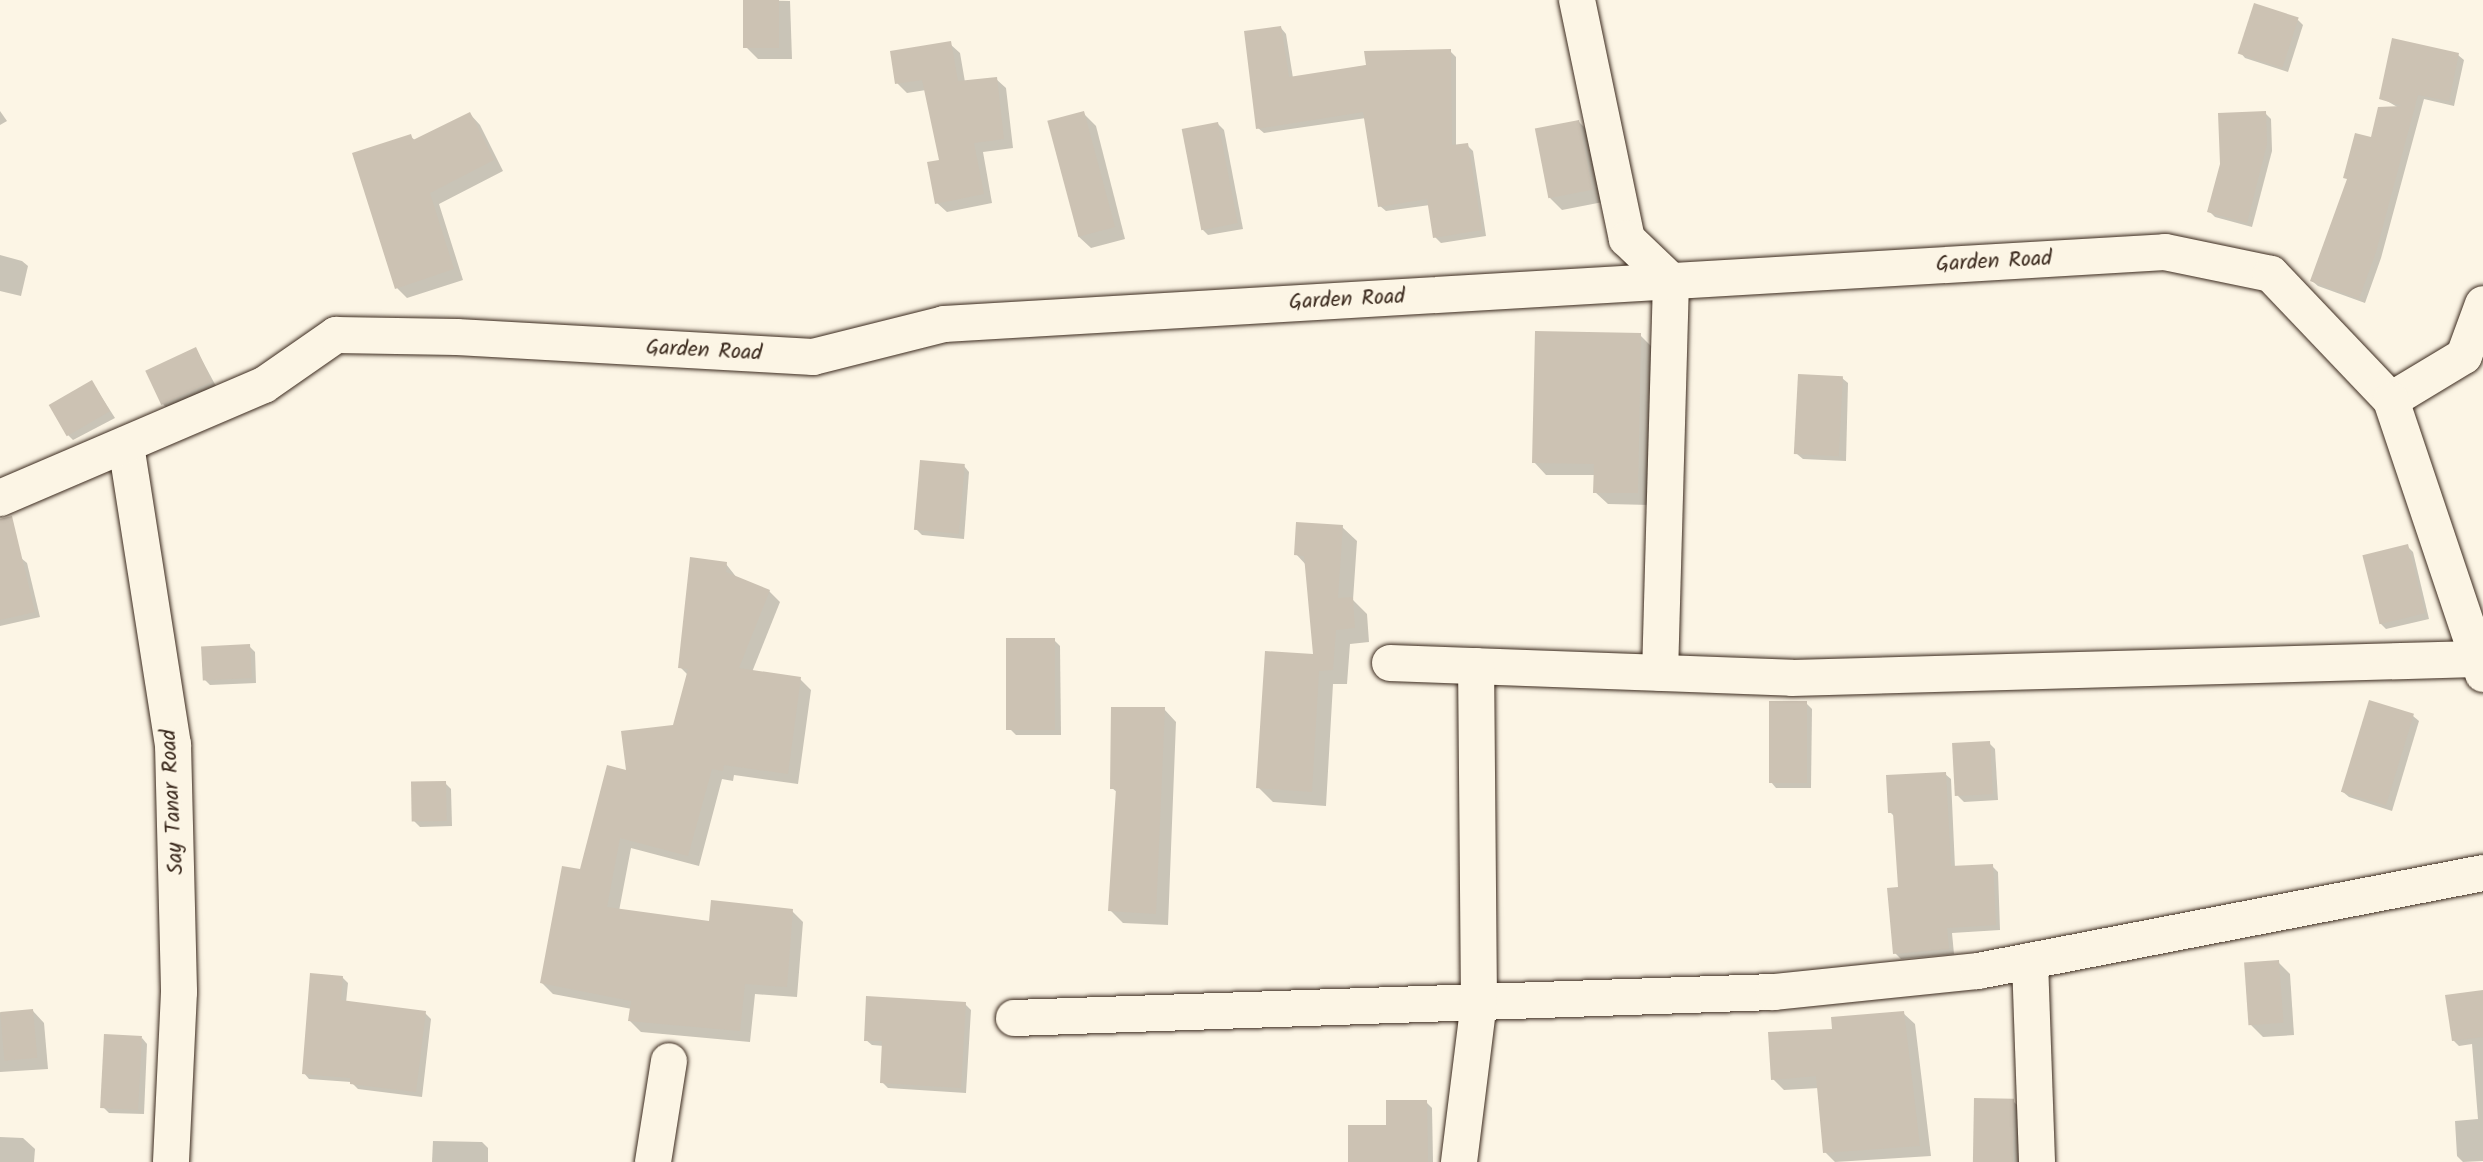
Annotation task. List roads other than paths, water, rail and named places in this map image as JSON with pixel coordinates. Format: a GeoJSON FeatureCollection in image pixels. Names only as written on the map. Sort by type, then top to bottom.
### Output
{"type":"FeatureCollection","features":[{"type":"Feature","properties":{"kind":"street"},"geometry":{"type":"LineString","coordinates":[[1577,0],[1627,239],[1671,281],[1660,673]]}},
{"type":"Feature","properties":{"kind":"street","name":"Garden Road"},"geometry":{"type":"LineString","coordinates":[[0,498],[264,385],[336,335],[457,337],[813,357],[944,324],[2165,252],[2271,274],[2391,400],[2480,666]]}},
{"type":"Feature","properties":{"kind":"street"},"geometry":{"type":"LineString","coordinates":[[2391,400],[2464,356],[2483,304]]}},
{"type":"Feature","properties":{"kind":"street","name":"Say Tanar Road"},"geometry":{"type":"LineString","coordinates":[[126,445],[173,744],[179,992],[171,1162]]}},
{"type":"Feature","properties":{"kind":"street"},"geometry":{"type":"LineString","coordinates":[[1390,663],[1792,678],[2480,666]]}},
{"type":"Feature","properties":{"kind":"street"},"geometry":{"type":"LineString","coordinates":[[1459,1162],[1479,1002],[1476,666]]}},
{"type":"Feature","properties":{"kind":"street"},"geometry":{"type":"LineString","coordinates":[[1014,1018],[1774,992],[1978,971],[2483,873]]}},
{"type":"Feature","properties":{"kind":"street"},"geometry":{"type":"LineString","coordinates":[[2030,961],[2037,1162]]}},
{"type":"Feature","properties":{"kind":"street"},"geometry":{"type":"LineString","coordinates":[[653,1162],[669,1061]]}}]}
